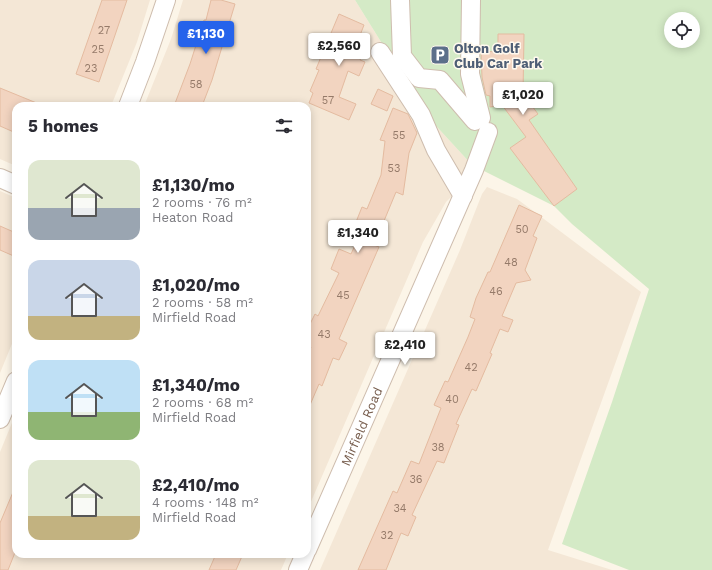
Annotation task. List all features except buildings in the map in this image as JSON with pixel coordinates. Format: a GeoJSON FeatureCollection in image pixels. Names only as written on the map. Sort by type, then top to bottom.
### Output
{"type":"FeatureCollection","features":[{"type":"Feature","properties":{"kind":"street"},"geometry":{"type":"LineString","coordinates":[[129,102],[166,0]]}},
{"type":"Feature","properties":{"kind":"street"},"geometry":{"type":"LineString","coordinates":[[400,0],[402,56],[419,78],[440,80],[480,126]]}},
{"type":"Feature","properties":{"kind":"street"},"geometry":{"type":"LineString","coordinates":[[471,0],[470,74],[480,126]]}},
{"type":"Feature","properties":{"kind":"street"},"geometry":{"type":"LineString","coordinates":[[380,52],[421,115],[436,150],[463,196]]}},
{"type":"Feature","properties":{"kind":"street","name":"Mirfield Road"},"geometry":{"type":"LineString","coordinates":[[311,541],[474,170],[480,126]]}},
{"type":"Feature","properties":{"kind":"street"},"geometry":{"type":"LineString","coordinates":[[0,178],[12,183]]}},
{"type":"Feature","properties":{"kind":"street"},"geometry":{"type":"LineString","coordinates":[[0,419],[12,390]]}},
{"type":"Feature","properties":{"kind":"street"},"geometry":{"type":"LineString","coordinates":[[298,570],[303,558]]}},
{"type":"Feature","properties":{"kind":"shaded area"},"geometry":{"type":"Polygon","coordinates":[[[0,0],[150,0],[137,42],[113,102],[12,102],[12,164],[0,159],[0,0]]]}},
{"type":"Feature","properties":{"kind":"shaded area"},"geometry":{"type":"Polygon","coordinates":[[[183,0],[355,0],[427,116],[472,165],[469,179],[446,202],[423,242],[311,502],[311,102],[146,102],[171,39],[183,0]]]}},
{"type":"Feature","properties":{"kind":"shaded area"},"geometry":{"type":"Polygon","coordinates":[[[487,187],[517,199],[641,292],[548,550],[612,570],[320,570],[460,250],[482,194],[487,187]]]}},
{"type":"Feature","properties":{"kind":"shaded area"},"geometry":{"type":"Polygon","coordinates":[[[0,191],[12,196],[12,344],[0,373],[0,191]]]}},
{"type":"Feature","properties":{"kind":"shaded area"},"geometry":{"type":"Polygon","coordinates":[[[12,423],[12,558],[286,558],[281,570],[0,570],[0,452],[12,423]]]}},
{"type":"Feature","properties":{"kind":"green space"},"geometry":{"type":"Polygon","coordinates":[[[355,0],[712,0],[712,570],[629,570],[562,544],[612,402],[649,289],[572,224],[554,206],[472,165],[427,116],[355,0]]]}},
{"type":"Feature","properties":{"kind":"place","name":"Olton Golf Club Car Park"},"geometry":{"type":"Point","coordinates":[440,55]}}]}
